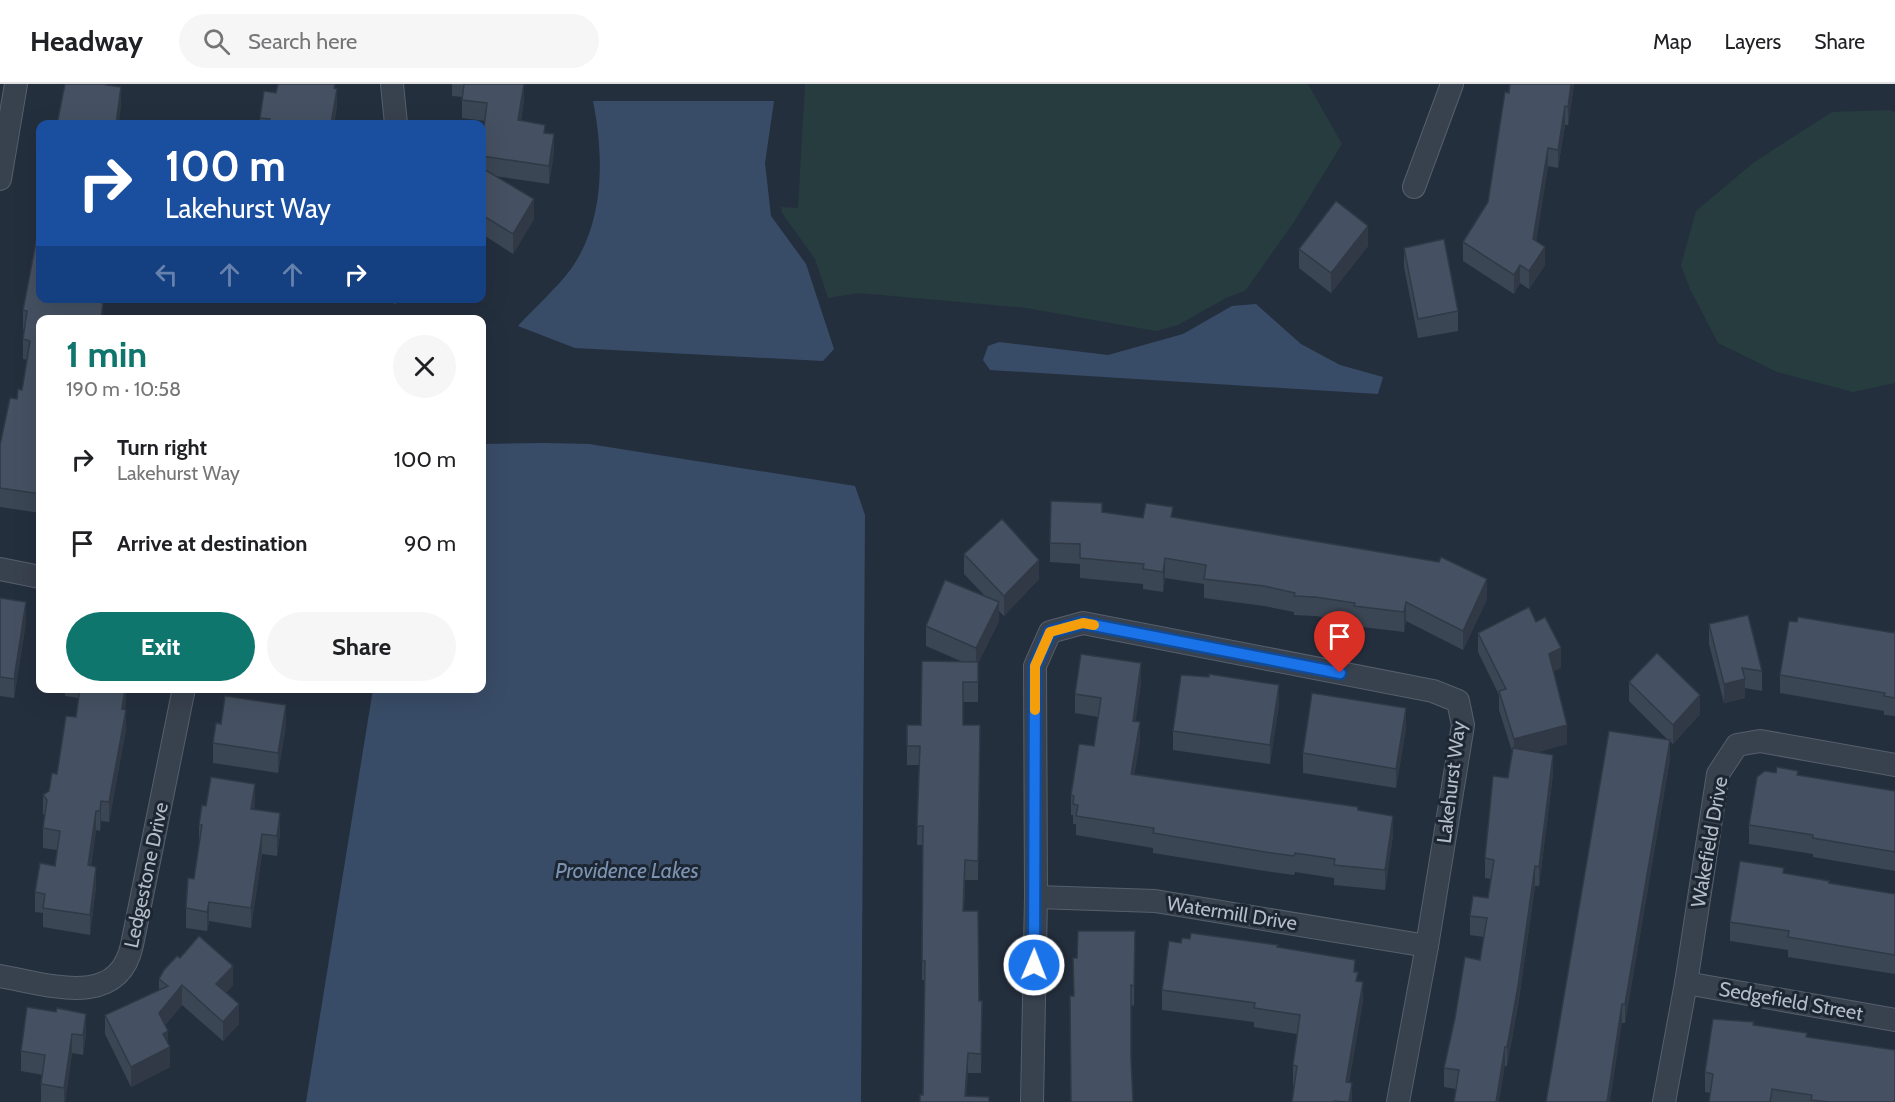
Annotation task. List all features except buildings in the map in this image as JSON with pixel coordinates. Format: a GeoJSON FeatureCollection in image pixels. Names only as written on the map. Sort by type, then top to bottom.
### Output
{"type":"FeatureCollection","features":[{"type":"Feature","properties":{"kind":"street"},"geometry":{"type":"LineString","coordinates":[[0,179],[16,84]]}},
{"type":"Feature","properties":{"kind":"street"},"geometry":{"type":"LineString","coordinates":[[392,84],[396,120]]}},
{"type":"Feature","properties":{"kind":"street"},"geometry":{"type":"LineString","coordinates":[[1414,187],[1452,84]]}},
{"type":"Feature","properties":{"kind":"street"},"geometry":{"type":"LineString","coordinates":[[0,569],[36,576]]}},
{"type":"Feature","properties":{"kind":"street","name":"Lakehurst Way"},"geometry":{"type":"LineString","coordinates":[[1032,1102],[1036,897],[1035,666],[1050,632],[1083,623],[1433,691],[1458,701],[1463,725],[1427,946],[1398,1102]]}},
{"type":"Feature","properties":{"kind":"street","name":"Ledgestone Drive"},"geometry":{"type":"LineString","coordinates":[[0,976],[67,987],[90,987],[110,981],[125,966],[132,945],[183,693]]}},
{"type":"Feature","properties":{"kind":"street","name":"Wakefield Drive"},"geometry":{"type":"LineString","coordinates":[[1664,1102],[1686,983],[1718,774],[1737,745],[1760,741],[1895,765]]}},
{"type":"Feature","properties":{"kind":"street","name":"Watermill Drive"},"geometry":{"type":"LineString","coordinates":[[1036,897],[1155,900],[1427,946]]}},
{"type":"Feature","properties":{"kind":"street","name":"Sedgefield Street"},"geometry":{"type":"LineString","coordinates":[[1686,983],[1895,1020]]}},
{"type":"Feature","properties":{"kind":"green space"},"geometry":{"type":"Polygon","coordinates":[[[805,84],[1308,84],[1342,144],[1294,222],[1245,291],[1226,298],[1178,325],[1156,331],[1026,308],[859,293],[828,298],[815,259],[782,213],[781,207],[798,208],[805,84]]]}},
{"type":"Feature","properties":{"kind":"green space"},"geometry":{"type":"Polygon","coordinates":[[[1889,110],[1895,112],[1895,383],[1853,392],[1777,372],[1718,343],[1690,289],[1681,265],[1696,211],[1753,163],[1832,112],[1889,110]]]}},
{"type":"Feature","properties":{"kind":"water"},"geometry":{"type":"Polygon","coordinates":[[[593,101],[774,101],[765,163],[771,216],[806,264],[834,349],[823,361],[575,348],[518,326],[571,269],[590,230],[596,209],[600,166],[593,101]]]}},
{"type":"Feature","properties":{"kind":"water"},"geometry":{"type":"Polygon","coordinates":[[[1256,304],[1301,344],[1340,365],[1383,377],[1378,394],[990,370],[983,360],[988,346],[999,342],[1108,355],[1183,334],[1232,306],[1256,304]]]}},
{"type":"Feature","properties":{"kind":"water","name":"Providence Lakes"},"geometry":{"type":"Polygon","coordinates":[[[486,444],[589,444],[855,486],[865,515],[861,1102],[306,1102],[372,693],[486,693],[486,444]]]}},
{"type":"Feature","properties":{"kind":"slow traffic"},"geometry":{"type":"LineString","coordinates":[[1035,710],[1035,666],[1050,632],[1083,623],[1094,625]]}},
{"type":"Feature","properties":{"kind":"route"},"geometry":{"type":"LineString","coordinates":[[1034,965],[1035,666],[1050,632],[1083,623],[1340,673]]}}]}
